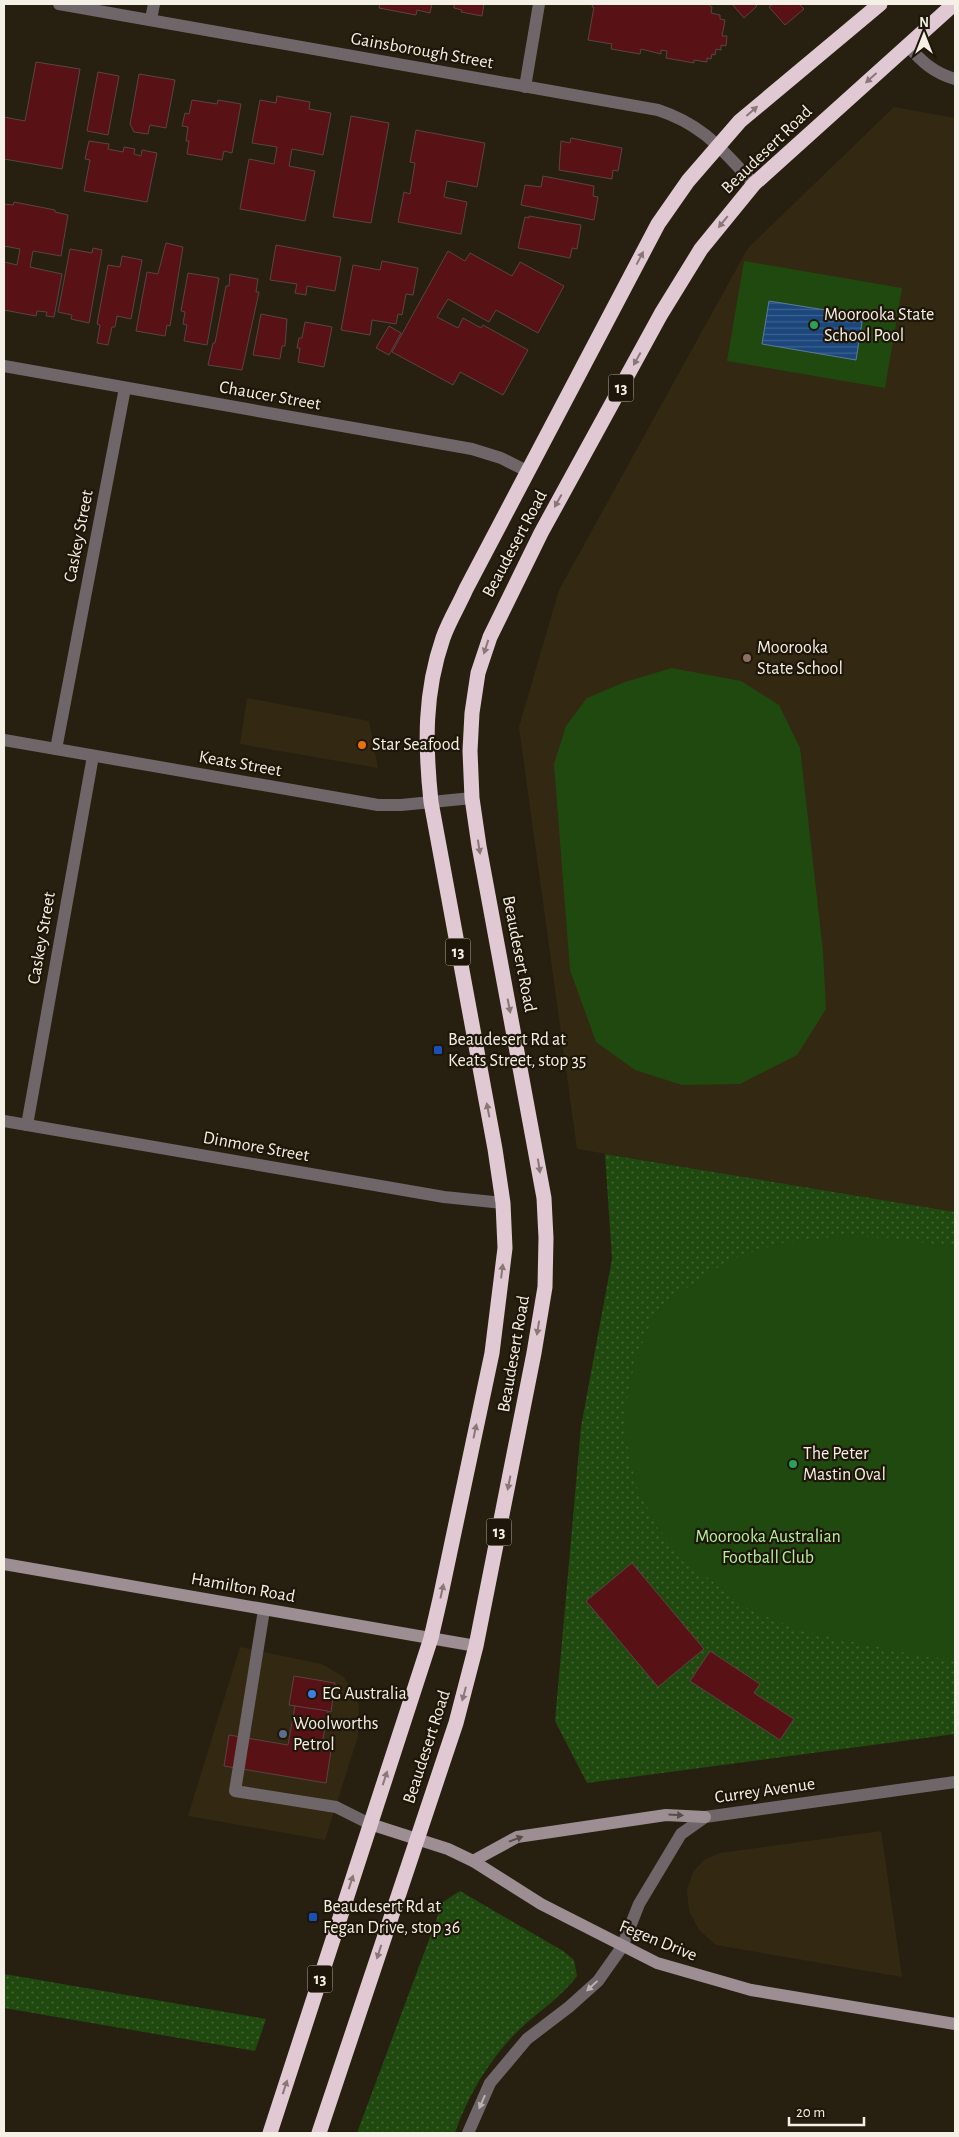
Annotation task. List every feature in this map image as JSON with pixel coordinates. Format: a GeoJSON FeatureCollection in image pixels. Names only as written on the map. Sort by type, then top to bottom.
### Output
{"type":"FeatureCollection","features":[{"type":"Feature","properties":{"kind":"highway","name":"Beaudesert Road"},"geometry":{"type":"LineString","coordinates":[[270,2133],[431,1638],[492,1353],[505,1248],[503,1202],[431,802],[427,764],[426,720],[433,672],[444,636],[527,471],[658,224],[717,145],[740,121],[880,4]]}},
{"type":"Feature","properties":{"kind":"highway","name":"Beaudesert Road"},"geometry":{"type":"LineString","coordinates":[[319,2133],[456,1723],[476,1646],[545,1287],[546,1238],[544,1198],[536,1144],[479,846],[472,798],[470,751],[472,713],[478,673],[501,611],[541,533],[661,314],[701,249],[754,184],[954,4]]}},
{"type":"Feature","properties":{"kind":"street","name":"Gainsborough Street"},"geometry":{"type":"LineString","coordinates":[[59,4],[151,19],[525,88],[658,110],[694,125],[717,145],[754,184]]}},
{"type":"Feature","properties":{"kind":"street"},"geometry":{"type":"LineString","coordinates":[[151,19],[154,4]]}},
{"type":"Feature","properties":{"kind":"street"},"geometry":{"type":"LineString","coordinates":[[525,88],[540,4]]}},
{"type":"Feature","properties":{"kind":"street"},"geometry":{"type":"LineString","coordinates":[[907,45],[924,64],[936,72],[955,79]]}},
{"type":"Feature","properties":{"kind":"street","name":"Chaucer Street"},"geometry":{"type":"LineString","coordinates":[[4,366],[472,449],[501,458],[527,471]]}},
{"type":"Feature","properties":{"kind":"street","name":"Caskey Street"},"geometry":{"type":"LineString","coordinates":[[56,750],[125,388]]}},
{"type":"Feature","properties":{"kind":"street","name":"Keats Street"},"geometry":{"type":"LineString","coordinates":[[4,740],[346,801],[391,806],[472,798]]}},
{"type":"Feature","properties":{"kind":"street","name":"Caskey Street"},"geometry":{"type":"LineString","coordinates":[[27,1125],[92,756]]}},
{"type":"Feature","properties":{"kind":"street","name":"Dinmore Street"},"geometry":{"type":"LineString","coordinates":[[4,1121],[444,1197],[503,1202]]}},
{"type":"Feature","properties":{"kind":"street","name":"Hamilton Road"},"geometry":{"type":"LineString","coordinates":[[4,1564],[476,1646]]}},
{"type":"Feature","properties":{"kind":"street"},"geometry":{"type":"LineString","coordinates":[[264,1610],[235,1791],[336,1807],[370,1824]]}},
{"type":"Feature","properties":{"kind":"street","name":"Currey Avenue"},"geometry":{"type":"LineString","coordinates":[[622,1947],[639,1904],[662,1863],[681,1834],[705,1817],[955,1782]]}},
{"type":"Feature","properties":{"kind":"street"},"geometry":{"type":"LineString","coordinates":[[472,1861],[517,1837],[666,1815],[705,1817]]}},
{"type":"Feature","properties":{"kind":"street","name":"Fegen Drive"},"geometry":{"type":"LineString","coordinates":[[370,1824],[448,1849],[472,1861],[541,1904],[622,1947],[657,1963],[751,1990],[955,2024]]}},
{"type":"Feature","properties":{"kind":"street"},"geometry":{"type":"LineString","coordinates":[[468,2133],[490,2083],[527,2039],[569,2007],[598,1981],[622,1947]]}},
{"type":"Feature","properties":{"kind":"shaded area","name":"Moorooka State School"},"geometry":{"type":"Polygon","coordinates":[[[894,107],[955,118],[955,1212],[577,1149],[519,727],[559,590],[748,248],[894,107]]]}},
{"type":"Feature","properties":{"kind":"shaded area"},"geometry":{"type":"Polygon","coordinates":[[[247,698],[369,721],[378,768],[240,744],[247,698]]]}},
{"type":"Feature","properties":{"kind":"shaded area"},"geometry":{"type":"Polygon","coordinates":[[[240,1647],[322,1664],[344,1677],[359,1705],[358,1736],[325,1840],[188,1816],[240,1647]]]}},
{"type":"Feature","properties":{"kind":"shaded area"},"geometry":{"type":"Polygon","coordinates":[[[881,1831],[902,1977],[716,1945],[699,1930],[689,1911],[687,1890],[693,1872],[704,1860],[720,1853],[881,1831]]]}},
{"type":"Feature","properties":{"kind":"green space","name":"Moorooka State School Pool"},"geometry":{"type":"Polygon","coordinates":[[[744,261],[902,288],[885,388],[727,361],[744,261]]]}},
{"type":"Feature","properties":{"kind":"green space"},"geometry":{"type":"Polygon","coordinates":[[[672,668],[741,681],[779,705],[800,748],[823,951],[826,1009],[797,1055],[740,1084],[682,1085],[635,1070],[596,1042],[570,970],[554,764],[566,726],[587,698],[625,682],[672,668]]]}},
{"type":"Feature","properties":{"kind":"green space","name":"Moorooka Australian Football Club"},"geometry":{"type":"Polygon","coordinates":[[[605,1154],[955,1212],[955,1734],[587,1783],[555,1721],[581,1427],[612,1259],[605,1154]]]}},
{"type":"Feature","properties":{"kind":"green space","name":"The Peter Mastin Oval"},"geometry":{"type":"Polygon","coordinates":[[[843,1236],[892,1238],[955,1247],[955,1659],[926,1657],[805,1632],[750,1610],[691,1565],[657,1527],[636,1485],[627,1442],[625,1408],[635,1361],[652,1319],[685,1289],[731,1259],[781,1243],[843,1236]]]}},
{"type":"Feature","properties":{"kind":"green space"},"geometry":{"type":"Polygon","coordinates":[[[460,1891],[563,1951],[574,1960],[577,1976],[564,1991],[525,2024],[498,2053],[473,2092],[455,2133],[357,2133],[443,1902],[460,1891]]]}},
{"type":"Feature","properties":{"kind":"green space"},"geometry":{"type":"Polygon","coordinates":[[[4,1974],[266,2019],[255,2051],[4,2008],[4,1974]]]}},
{"type":"Feature","properties":{"kind":"water"},"geometry":{"type":"Polygon","coordinates":[[[769,301],[863,316],[856,360],[762,344],[769,301]]]}},
{"type":"Feature","properties":{"kind":"building"},"geometry":{"type":"Polygon","coordinates":[[[380,4],[432,4],[430,13],[417,10],[416,15],[379,8],[380,4]]]}},
{"type":"Feature","properties":{"kind":"building"},"geometry":{"type":"Polygon","coordinates":[[[454,4],[484,4],[482,16],[461,12],[462,10],[454,8],[454,4]]]}},
{"type":"Feature","properties":{"kind":"building"},"geometry":{"type":"Polygon","coordinates":[[[593,4],[710,4],[712,7],[711,13],[720,15],[720,19],[725,20],[722,36],[727,36],[726,46],[721,45],[721,50],[716,49],[715,55],[712,54],[711,59],[707,58],[707,62],[694,60],[694,63],[666,58],[667,51],[661,50],[661,54],[641,49],[640,54],[611,49],[612,44],[588,40],[593,4]]]}},
{"type":"Feature","properties":{"kind":"building"},"geometry":{"type":"Polygon","coordinates":[[[732,4],[754,4],[757,6],[744,18],[732,4]]]}},
{"type":"Feature","properties":{"kind":"building"},"geometry":{"type":"Polygon","coordinates":[[[773,4],[799,4],[804,9],[785,25],[769,7],[773,4]]]}},
{"type":"Feature","properties":{"kind":"building"},"geometry":{"type":"Polygon","coordinates":[[[36,62],[80,69],[62,169],[4,159],[4,117],[25,121],[36,62]]]}},
{"type":"Feature","properties":{"kind":"building"},"geometry":{"type":"Polygon","coordinates":[[[98,72],[119,76],[108,135],[87,131],[98,72]]]}},
{"type":"Feature","properties":{"kind":"building"},"geometry":{"type":"Polygon","coordinates":[[[139,74],[175,80],[166,128],[150,125],[148,134],[134,132],[130,124],[139,74]]]}},
{"type":"Feature","properties":{"kind":"building"},"geometry":{"type":"Polygon","coordinates":[[[277,96],[310,102],[309,109],[331,113],[323,155],[292,149],[289,166],[315,171],[305,221],[240,209],[249,159],[274,164],[277,147],[252,143],[260,100],[276,103],[277,96]]]}},
{"type":"Feature","properties":{"kind":"building"},"geometry":{"type":"Polygon","coordinates":[[[192,100],[217,104],[218,100],[241,104],[232,153],[224,151],[222,160],[187,154],[189,141],[186,141],[188,127],[182,126],[185,113],[189,114],[192,100]]]}},
{"type":"Feature","properties":{"kind":"building"},"geometry":{"type":"Polygon","coordinates":[[[351,116],[389,123],[371,223],[333,217],[351,116]]]}},
{"type":"Feature","properties":{"kind":"building"},"geometry":{"type":"Polygon","coordinates":[[[416,130],[485,143],[477,187],[447,181],[444,197],[467,202],[461,234],[398,222],[404,192],[410,194],[415,163],[410,162],[416,130]]]}},
{"type":"Feature","properties":{"kind":"building"},"geometry":{"type":"Polygon","coordinates":[[[571,138],[622,148],[618,171],[613,170],[612,179],[559,170],[561,141],[570,143],[571,138]]]}},
{"type":"Feature","properties":{"kind":"building"},"geometry":{"type":"Polygon","coordinates":[[[89,141],[109,144],[108,149],[123,152],[124,147],[135,149],[134,154],[141,156],[142,150],[157,153],[147,202],[84,191],[90,160],[85,159],[89,141]]]}},
{"type":"Feature","properties":{"kind":"building"},"geometry":{"type":"Polygon","coordinates":[[[543,176],[594,186],[593,196],[598,197],[594,220],[521,205],[525,185],[541,187],[543,176]]]}},
{"type":"Feature","properties":{"kind":"building"},"geometry":{"type":"Polygon","coordinates":[[[14,202],[55,210],[55,212],[68,215],[61,256],[33,251],[30,267],[62,274],[54,317],[46,316],[47,312],[37,311],[36,316],[4,310],[4,262],[17,265],[20,249],[4,246],[4,204],[13,205],[14,202]]]}},
{"type":"Feature","properties":{"kind":"building"},"geometry":{"type":"Polygon","coordinates":[[[529,216],[581,225],[577,249],[572,248],[570,258],[518,248],[525,217],[529,218],[529,216]]]}},
{"type":"Feature","properties":{"kind":"building"},"geometry":{"type":"Polygon","coordinates":[[[166,243],[183,247],[170,326],[167,325],[165,336],[136,331],[147,272],[158,274],[166,243]]]}},
{"type":"Feature","properties":{"kind":"building"},"geometry":{"type":"Polygon","coordinates":[[[276,245],[341,257],[335,291],[307,286],[306,295],[295,293],[297,284],[270,280],[276,245]]]}},
{"type":"Feature","properties":{"kind":"building"},"geometry":{"type":"Polygon","coordinates":[[[93,248],[102,250],[89,323],[71,319],[72,315],[58,312],[70,249],[92,253],[93,248]]]}},
{"type":"Feature","properties":{"kind":"building"},"geometry":{"type":"Polygon","coordinates":[[[448,251],[465,261],[470,253],[512,276],[520,262],[564,286],[538,333],[496,310],[489,322],[448,299],[437,317],[458,328],[463,318],[481,328],[483,325],[528,350],[503,395],[460,372],[453,385],[392,352],[448,251]]]}},
{"type":"Feature","properties":{"kind":"building"},"geometry":{"type":"Polygon","coordinates":[[[122,256],[142,260],[131,319],[117,316],[115,327],[112,327],[108,345],[97,343],[100,325],[97,324],[108,265],[120,267],[122,256]]]}},
{"type":"Feature","properties":{"kind":"building"},"geometry":{"type":"Polygon","coordinates":[[[382,261],[418,268],[413,295],[406,294],[402,315],[398,314],[396,324],[372,320],[370,335],[341,330],[353,265],[380,270],[382,261]]]}},
{"type":"Feature","properties":{"kind":"building"},"geometry":{"type":"Polygon","coordinates":[[[188,273],[219,278],[207,345],[184,341],[187,325],[183,324],[185,312],[181,311],[188,273]]]}},
{"type":"Feature","properties":{"kind":"building"},"geometry":{"type":"Polygon","coordinates":[[[230,274],[258,279],[256,292],[259,292],[242,370],[208,365],[213,343],[215,343],[226,286],[229,286],[230,274]]]}},
{"type":"Feature","properties":{"kind":"building"},"geometry":{"type":"Polygon","coordinates":[[[261,314],[287,319],[285,346],[282,346],[280,359],[253,355],[261,314]]]}},
{"type":"Feature","properties":{"kind":"building"},"geometry":{"type":"Polygon","coordinates":[[[305,322],[332,327],[324,367],[298,362],[300,348],[297,348],[299,338],[302,338],[305,322]]]}},
{"type":"Feature","properties":{"kind":"building"},"geometry":{"type":"Polygon","coordinates":[[[389,326],[401,333],[389,355],[376,348],[389,326]]]}},
{"type":"Feature","properties":{"kind":"building"},"geometry":{"type":"Polygon","coordinates":[[[632,1563],[704,1649],[658,1687],[586,1601],[632,1563]]]}},
{"type":"Feature","properties":{"kind":"building"},"geometry":{"type":"Polygon","coordinates":[[[710,1651],[760,1684],[754,1693],[794,1719],[780,1740],[690,1681],[710,1651]]]}},
{"type":"Feature","properties":{"kind":"building","name":"EG Australia"},"geometry":{"type":"Polygon","coordinates":[[[294,1676],[335,1683],[331,1712],[289,1705],[294,1676]]]}},
{"type":"Feature","properties":{"kind":"building"},"geometry":{"type":"Polygon","coordinates":[[[295,1706],[328,1711],[321,1750],[331,1751],[326,1783],[224,1766],[229,1735],[288,1745],[295,1706]]]}},
{"type":"Feature","properties":{"kind":"place","name":"Moorooka State School Pool"},"geometry":{"type":"Point","coordinates":[814,325]}},
{"type":"Feature","properties":{"kind":"place","name":"Moorooka State School"},"geometry":{"type":"Point","coordinates":[747,658]}},
{"type":"Feature","properties":{"kind":"place","name":"Star Seafood"},"geometry":{"type":"Point","coordinates":[362,745]}},
{"type":"Feature","properties":{"kind":"place","name":"Beaudesert Rd at Keats Street, stop 35"},"geometry":{"type":"Point","coordinates":[438,1050]}},
{"type":"Feature","properties":{"kind":"place","name":"The Peter Mastin Oval"},"geometry":{"type":"Point","coordinates":[793,1464]}},
{"type":"Feature","properties":{"kind":"place","name":"EG Australia"},"geometry":{"type":"Point","coordinates":[312,1694]}},
{"type":"Feature","properties":{"kind":"place","name":"Woolworths Petrol"},"geometry":{"type":"Point","coordinates":[283,1734]}},
{"type":"Feature","properties":{"kind":"place","name":"Beaudesert Rd at Fegan Drive, stop 36"},"geometry":{"type":"Point","coordinates":[313,1917]}}]}
